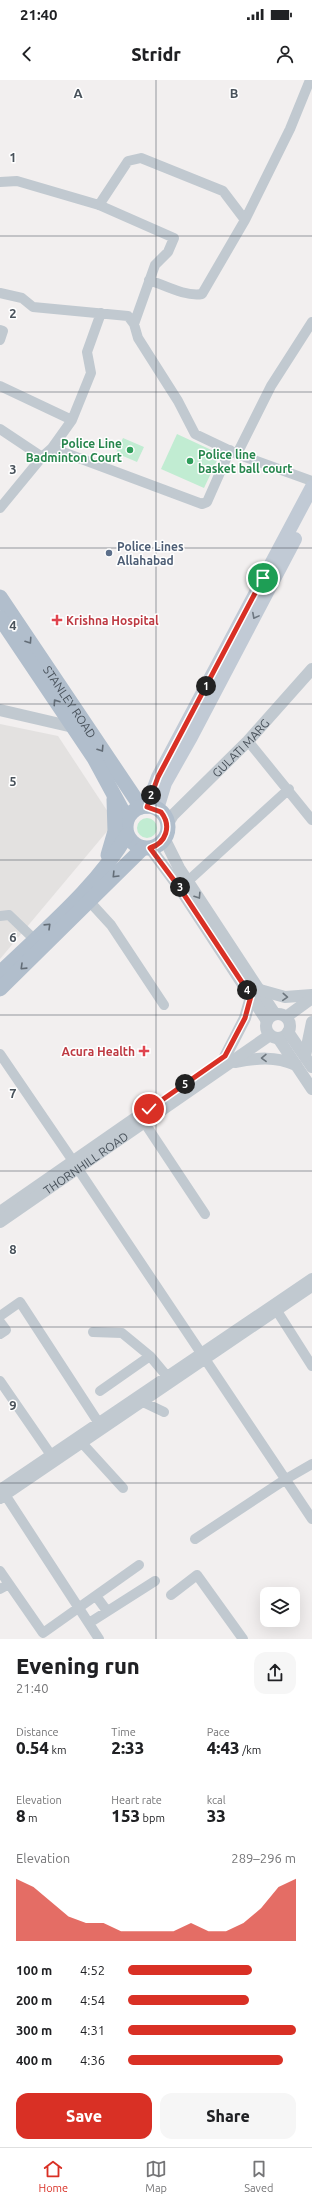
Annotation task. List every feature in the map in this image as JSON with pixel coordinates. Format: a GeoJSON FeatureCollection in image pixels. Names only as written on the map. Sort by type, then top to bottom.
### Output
{"type":"FeatureCollection","features":[{"type":"Feature","properties":{"kind":"main road"},"geometry":{"type":"LineString","coordinates":[[148,808],[163,766],[312,487]]}},
{"type":"Feature","properties":{"kind":"main road"},"geometry":{"type":"LineString","coordinates":[[148,808],[165,783],[191,737],[312,507]]}},
{"type":"Feature","properties":{"kind":"main road","name":"STANLEY ROAD"},"geometry":{"type":"LineString","coordinates":[[0,597],[148,808]]}},
{"type":"Feature","properties":{"kind":"main road","name":"STANLEY ROAD"},"geometry":{"type":"LineString","coordinates":[[0,618],[73,727],[112,790],[127,819]]}},
{"type":"Feature","properties":{"kind":"main road"},"geometry":{"type":"LineString","coordinates":[[100,875],[115,831],[112,790]]}},
{"type":"Feature","properties":{"kind":"main road"},"geometry":{"type":"LineString","coordinates":[[0,972],[100,875],[115,855],[127,835],[127,819],[135,810],[148,808],[164,816],[166,832],[160,843],[146,848],[89,901],[0,989]]}},
{"type":"Feature","properties":{"kind":"main road"},"geometry":{"type":"LineString","coordinates":[[127,835],[136,845],[146,848]]}},
{"type":"Feature","properties":{"kind":"street"},"geometry":{"type":"LineString","coordinates":[[149,280],[184,292],[197,295],[202,294],[245,220],[290,129],[310,80]]}},
{"type":"Feature","properties":{"kind":"street"},"geometry":{"type":"LineString","coordinates":[[99,204],[128,161],[141,158],[223,191],[245,220]]}},
{"type":"Feature","properties":{"kind":"street"},"geometry":{"type":"LineString","coordinates":[[0,182],[17,181],[99,204],[174,238],[168,252],[155,265],[134,324]]}},
{"type":"Feature","properties":{"kind":"street"},"geometry":{"type":"LineString","coordinates":[[0,292],[22,298],[34,307],[128,316],[134,324],[138,338],[178,401],[195,434],[234,452],[312,481]]}},
{"type":"Feature","properties":{"kind":"street"},"geometry":{"type":"LineString","coordinates":[[0,508],[42,457],[52,448],[72,420],[91,373],[87,352],[101,313]]}},
{"type":"Feature","properties":{"kind":"street"},"geometry":{"type":"LineString","coordinates":[[52,448],[202,504],[207,502],[271,386],[312,322]]}},
{"type":"Feature","properties":{"kind":"street"},"geometry":{"type":"LineString","coordinates":[[0,330],[3,331],[0,340]]}},
{"type":"Feature","properties":{"kind":"street"},"geometry":{"type":"LineString","coordinates":[[0,386],[72,420]]}},
{"type":"Feature","properties":{"kind":"street"},"geometry":{"type":"LineString","coordinates":[[0,429],[42,457]]}},
{"type":"Feature","properties":{"kind":"street","name":"GULATI MARG"},"geometry":{"type":"LineString","coordinates":[[166,832],[173,815],[248,741],[312,669]]}},
{"type":"Feature","properties":{"kind":"street"},"geometry":{"type":"LineString","coordinates":[[0,710],[73,727]]}},
{"type":"Feature","properties":{"kind":"street"},"geometry":{"type":"LineString","coordinates":[[248,741],[289,789],[312,820]]}},
{"type":"Feature","properties":{"kind":"street"},"geometry":{"type":"LineString","coordinates":[[188,881],[289,789]]}},
{"type":"Feature","properties":{"kind":"street"},"geometry":{"type":"LineString","coordinates":[[166,832],[174,859],[255,993]]}},
{"type":"Feature","properties":{"kind":"street"},"geometry":{"type":"LineString","coordinates":[[146,848],[179,887],[255,993],[277,1026],[296,1065],[312,1088]]}},
{"type":"Feature","properties":{"kind":"street"},"geometry":{"type":"LineString","coordinates":[[89,901],[111,925],[164,1005]]}},
{"type":"Feature","properties":{"kind":"street"},"geometry":{"type":"LineString","coordinates":[[0,916],[9,915],[34,939]]}},
{"type":"Feature","properties":{"kind":"street"},"geometry":{"type":"LineString","coordinates":[[255,993],[285,997],[312,997]]}},
{"type":"Feature","properties":{"kind":"street"},"geometry":{"type":"LineString","coordinates":[[255,993],[228,1059],[270,1058],[284,1060],[296,1065]]}},
{"type":"Feature","properties":{"kind":"street","name":"THORNHILL ROAD"},"geometry":{"type":"LineString","coordinates":[[0,1222],[76,1165],[277,1026],[312,997]]}},
{"type":"Feature","properties":{"kind":"street","name":"THORNHILL ROAD"},"geometry":{"type":"LineString","coordinates":[[277,1026],[312,1008]]}},
{"type":"Feature","properties":{"kind":"street"},"geometry":{"type":"LineString","coordinates":[[305,1056],[312,1022]]}},
{"type":"Feature","properties":{"kind":"street"},"geometry":{"type":"LineString","coordinates":[[277,1026],[305,1056],[312,1067]]}},
{"type":"Feature","properties":{"kind":"street"},"geometry":{"type":"LineString","coordinates":[[0,1054],[76,1165],[312,1519]]}},
{"type":"Feature","properties":{"kind":"street","name":"THORNHILL ROAD"},"geometry":{"type":"LineString","coordinates":[[0,1212],[144,1122],[228,1059]]}},
{"type":"Feature","properties":{"kind":"street"},"geometry":{"type":"LineString","coordinates":[[144,1122],[205,1214]]}},
{"type":"Feature","properties":{"kind":"street"},"geometry":{"type":"LineString","coordinates":[[204,1356],[312,1278]]}},
{"type":"Feature","properties":{"kind":"street"},"geometry":{"type":"LineString","coordinates":[[1,1492],[82,1443],[100,1426],[169,1379],[277,1311],[312,1287]]}},
{"type":"Feature","properties":{"kind":"street"},"geometry":{"type":"LineString","coordinates":[[0,1316],[20,1302],[100,1426]]}},
{"type":"Feature","properties":{"kind":"street"},"geometry":{"type":"LineString","coordinates":[[277,1311],[312,1366]]}},
{"type":"Feature","properties":{"kind":"street"},"geometry":{"type":"LineString","coordinates":[[0,1322],[6,1330],[0,1334]]}},
{"type":"Feature","properties":{"kind":"street"},"geometry":{"type":"LineString","coordinates":[[93,1332],[122,1333],[150,1356],[169,1379]]}},
{"type":"Feature","properties":{"kind":"street"},"geometry":{"type":"LineString","coordinates":[[100,1391],[150,1356]]}},
{"type":"Feature","properties":{"kind":"street"},"geometry":{"type":"LineString","coordinates":[[1,1492],[51,1455],[143,1402],[169,1379]]}},
{"type":"Feature","properties":{"kind":"street"},"geometry":{"type":"LineString","coordinates":[[0,1381],[51,1455]]}},
{"type":"Feature","properties":{"kind":"street"},"geometry":{"type":"LineString","coordinates":[[143,1402],[164,1412]]}},
{"type":"Feature","properties":{"kind":"street"},"geometry":{"type":"LineString","coordinates":[[82,1443],[123,1488]]}},
{"type":"Feature","properties":{"kind":"street"},"geometry":{"type":"LineString","coordinates":[[195,1539],[286,1479],[312,1464]]}},
{"type":"Feature","properties":{"kind":"street"},"geometry":{"type":"LineString","coordinates":[[1,1492],[99,1639]]}},
{"type":"Feature","properties":{"kind":"street"},"geometry":{"type":"LineString","coordinates":[[0,1571],[43,1633],[139,1565]]}},
{"type":"Feature","properties":{"kind":"street"},"geometry":{"type":"LineString","coordinates":[[171,1595],[197,1575],[243,1639]]}},
{"type":"Feature","properties":{"kind":"street"},"geometry":{"type":"LineString","coordinates":[[89,1623],[155,1581]]}},
{"type":"Feature","properties":{"kind":"street"},"geometry":{"type":"LineString","coordinates":[[0,1590],[9,1584]]}},
{"type":"Feature","properties":{"kind":"street"},"geometry":{"type":"LineString","coordinates":[[96,1596],[108,1611]]}},
{"type":"Feature","properties":{"kind":"shaded area"},"geometry":{"type":"Polygon","coordinates":[[[0,724],[58,736],[108,812],[109,829],[0,959],[0,724]]]}},
{"type":"Feature","properties":{"kind":"green space","name":"Police line basket ball court"},"geometry":{"type":"Polygon","coordinates":[[[177,434],[220,454],[204,488],[161,469],[177,434]]]}},
{"type":"Feature","properties":{"kind":"green space","name":"Police Line Badminton Court"},"geometry":{"type":"Polygon","coordinates":[[[123,438],[144,447],[137,462],[116,453],[123,438]]]}},
{"type":"Feature","properties":{"kind":"green space"},"geometry":{"type":"Polygon","coordinates":[[[147,818],[154,821],[157,828],[154,835],[147,838],[140,835],[137,828],[140,821],[147,818]]]}},
{"type":"Feature","properties":{"kind":"place","name":"Police Line Badminton Court"},"geometry":{"type":"Point","coordinates":[130,450]}},
{"type":"Feature","properties":{"kind":"place","name":"Police line basket ball court"},"geometry":{"type":"Point","coordinates":[190,461]}},
{"type":"Feature","properties":{"kind":"place","name":"Police Lines Allahabad"},"geometry":{"type":"Point","coordinates":[109,553]}},
{"type":"Feature","properties":{"kind":"place","name":"Krishna Hospital"},"geometry":{"type":"Point","coordinates":[57,620]}},
{"type":"Feature","properties":{"kind":"place","name":"Acura Health"},"geometry":{"type":"Point","coordinates":[144,1051]}},
{"type":"Feature","properties":{"kind":"route"},"geometry":{"type":"LineString","coordinates":[[149,1109],[225,1056],[244,1021],[251,996],[179,887],[150,848],[160,843],[164,838],[167,832],[167,825],[161,812],[152,807],[147,807],[158,777],[263,578]]}}]}
